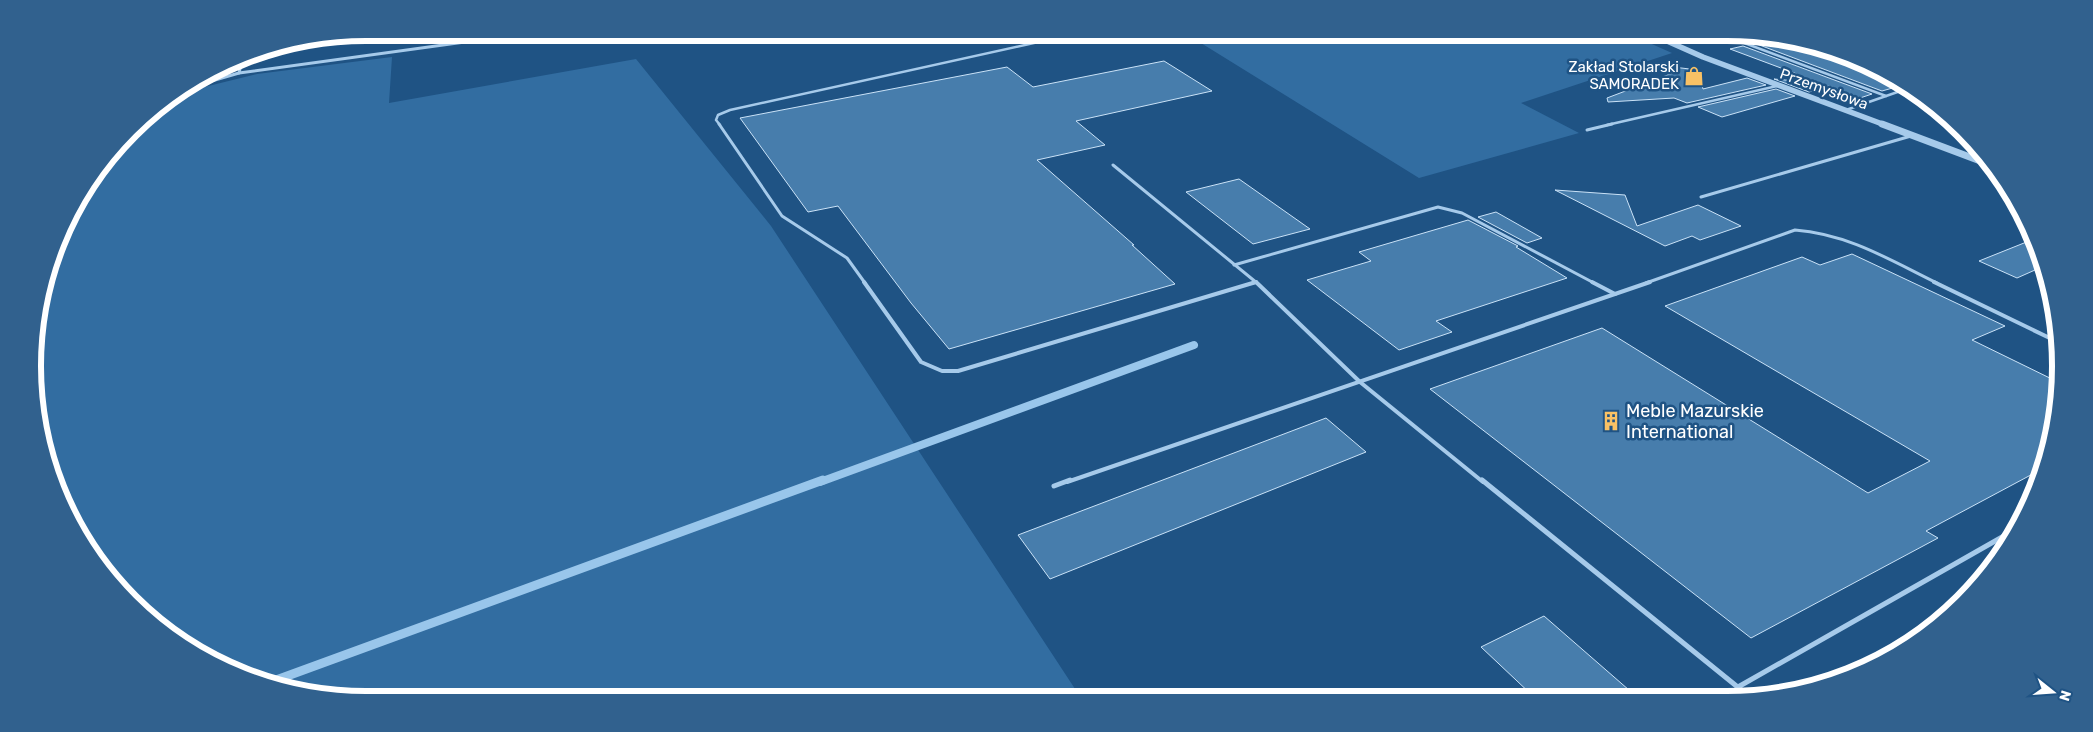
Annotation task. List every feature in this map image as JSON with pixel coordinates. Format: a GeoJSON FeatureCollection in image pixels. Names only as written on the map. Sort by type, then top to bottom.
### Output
{"type":"FeatureCollection","features":[{"type":"Feature","properties":{"kind":"street"},"geometry":{"type":"LineString","coordinates":[[211,81],[239,73],[472,41]]}},
{"type":"Feature","properties":{"kind":"street","name":"Przemysłowa"},"geometry":{"type":"LineString","coordinates":[[1667,41],[1703,57],[1978,160]]}},
{"type":"Feature","properties":{"kind":"street"},"geometry":{"type":"LineString","coordinates":[[238,68],[239,73]]}},
{"type":"Feature","properties":{"kind":"lane"},"geometry":{"type":"LineString","coordinates":[[1043,41],[730,110],[718,115],[716,120],[782,216],[847,258],[921,362],[942,371],[958,371],[1256,282]]}},
{"type":"Feature","properties":{"kind":"lane"},"geometry":{"type":"LineString","coordinates":[[1741,42],[1886,96]]}},
{"type":"Feature","properties":{"kind":"lane"},"geometry":{"type":"LineString","coordinates":[[1587,130],[1779,85]]}},
{"type":"Feature","properties":{"kind":"lane"},"geometry":{"type":"LineString","coordinates":[[1846,110],[1899,91]]}},
{"type":"Feature","properties":{"kind":"lane"},"geometry":{"type":"LineString","coordinates":[[1701,196],[1912,136]]}},
{"type":"Feature","properties":{"kind":"lane"},"geometry":{"type":"LineString","coordinates":[[1113,165],[1256,282],[1360,382],[1742,690]]}},
{"type":"Feature","properties":{"kind":"lane"},"geometry":{"type":"LineString","coordinates":[[1234,265],[1438,207],[1462,213],[1615,294]]}},
{"type":"Feature","properties":{"kind":"lane"},"geometry":{"type":"LineString","coordinates":[[1054,486],[1615,294],[1795,230],[1807,229],[1854,242],[2050,338]]}},
{"type":"Feature","properties":{"kind":"lane"},"geometry":{"type":"LineString","coordinates":[[1738,687],[2003,537]]}},
{"type":"Feature","properties":{"kind":"shaded area"},"geometry":{"type":"Polygon","coordinates":[[[1198,41],[1645,41],[1672,53],[1521,103],[1579,133],[1419,178],[1198,41]]]}},
{"type":"Feature","properties":{"kind":"shaded area"},"geometry":{"type":"Polygon","coordinates":[[[392,57],[389,103],[636,59],[771,226],[1076,691],[345,690],[303,685],[262,674],[222,657],[168,624],[136,596],[108,564],[75,510],[58,470],[47,429],[42,387],[42,345],[47,303],[58,262],[75,222],[108,168],[136,136],[168,108],[198,88],[257,74],[392,57]]]}},
{"type":"Feature","properties":{"kind":"building"},"geometry":{"type":"Polygon","coordinates":[[[1754,43],[1790,47],[1827,57],[1871,75],[1893,88],[1882,91],[1754,43]]]}},
{"type":"Feature","properties":{"kind":"building"},"geometry":{"type":"Polygon","coordinates":[[[1743,46],[1872,94],[1860,98],[1829,86],[1809,92],[1774,79],[1796,81],[1797,74],[1730,49],[1743,46]]]}},
{"type":"Feature","properties":{"kind":"building"},"geometry":{"type":"Polygon","coordinates":[[[1164,61],[1212,91],[1076,121],[1105,145],[1037,160],[1134,245],[1132,245],[1175,284],[949,349],[911,303],[838,206],[808,212],[740,118],[1007,67],[1033,87],[1164,61]]]}},
{"type":"Feature","properties":{"kind":"building"},"geometry":{"type":"Polygon","coordinates":[[[1673,67],[1698,70],[1703,89],[1747,78],[1766,85],[1687,103],[1674,98],[1608,102],[1607,98],[1673,73],[1673,67]]]}},
{"type":"Feature","properties":{"kind":"building"},"geometry":{"type":"Polygon","coordinates":[[[1776,89],[1795,96],[1722,117],[1698,107],[1776,89]]]}},
{"type":"Feature","properties":{"kind":"building"},"geometry":{"type":"Polygon","coordinates":[[[1239,179],[1310,229],[1253,244],[1186,192],[1239,179]]]}},
{"type":"Feature","properties":{"kind":"building"},"geometry":{"type":"Polygon","coordinates":[[[1555,190],[1625,195],[1637,226],[1698,205],[1741,226],[1700,240],[1692,236],[1665,246],[1555,190]]]}},
{"type":"Feature","properties":{"kind":"building"},"geometry":{"type":"Polygon","coordinates":[[[1496,212],[1542,238],[1527,243],[1478,217],[1496,212]]]}},
{"type":"Feature","properties":{"kind":"building"},"geometry":{"type":"Polygon","coordinates":[[[1468,220],[1518,246],[1516,247],[1567,278],[1436,321],[1452,332],[1399,350],[1307,280],[1371,261],[1359,252],[1468,220]]]}},
{"type":"Feature","properties":{"kind":"building"},"geometry":{"type":"Polygon","coordinates":[[[2027,242],[2037,269],[2017,278],[1979,261],[2027,242]]]}},
{"type":"Feature","properties":{"kind":"building","name":"Meble Mazurskie International"},"geometry":{"type":"Polygon","coordinates":[[[1852,254],[2005,326],[1972,340],[2051,379],[2046,429],[2034,473],[1926,531],[1938,538],[1751,638],[1430,389],[1602,328],[1868,493],[1930,461],[1665,306],[1802,257],[1820,265],[1852,254]]]}},
{"type":"Feature","properties":{"kind":"building"},"geometry":{"type":"Polygon","coordinates":[[[1326,418],[1366,452],[1050,579],[1018,535],[1326,418]]]}},
{"type":"Feature","properties":{"kind":"building"},"geometry":{"type":"Polygon","coordinates":[[[1544,616],[1630,691],[1528,691],[1481,647],[1544,616]]]}},
{"type":"Feature","properties":{"kind":"waterway"},"geometry":{"type":"LineString","coordinates":[[820,482],[1194,345]]}},
{"type":"Feature","properties":{"kind":"waterway"},"geometry":{"type":"LineString","coordinates":[[279,679],[823,480]]}},
{"type":"Feature","properties":{"kind":"place","name":"Zakład Stolarski SAMORADEK"},"geometry":{"type":"Point","coordinates":[1694,76]}},
{"type":"Feature","properties":{"kind":"place","name":"Meble Mazurskie International"},"geometry":{"type":"Point","coordinates":[1611,421]}}]}
